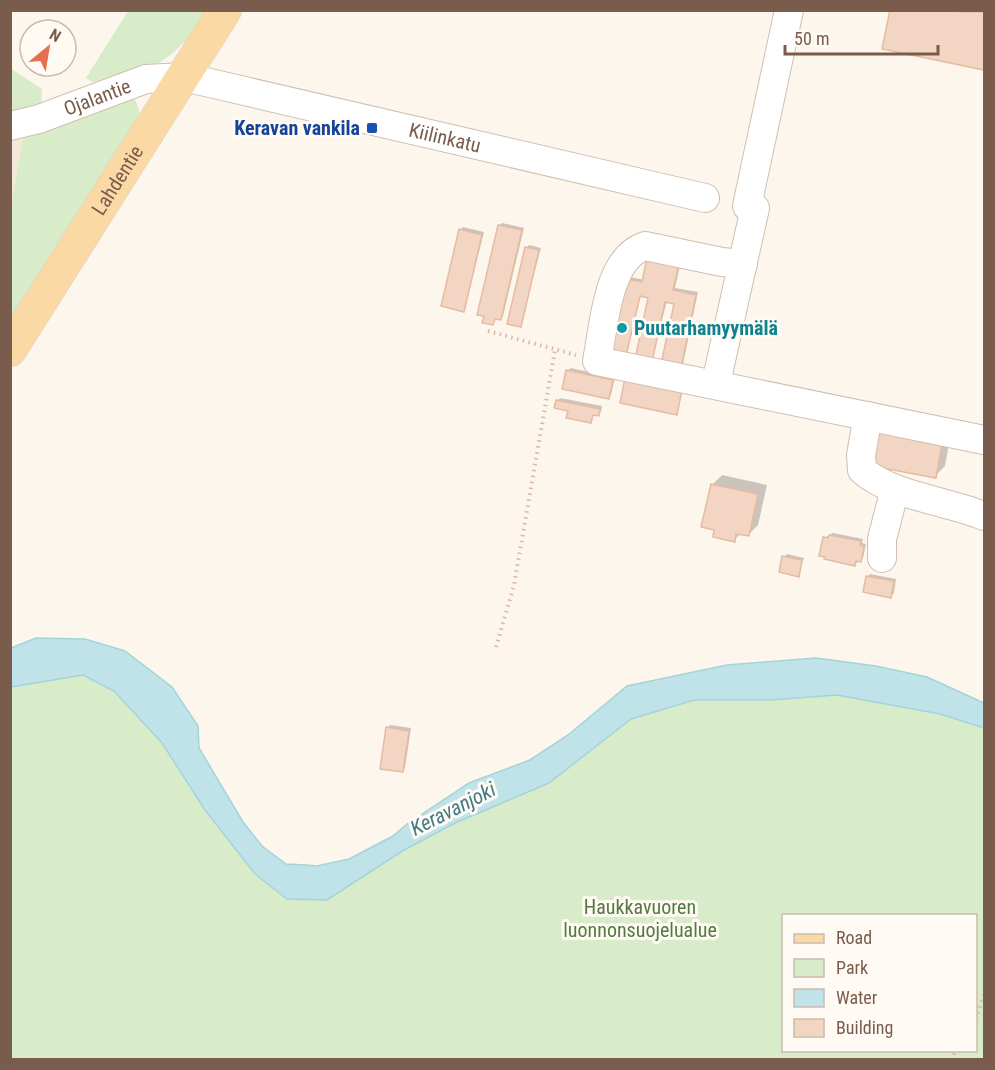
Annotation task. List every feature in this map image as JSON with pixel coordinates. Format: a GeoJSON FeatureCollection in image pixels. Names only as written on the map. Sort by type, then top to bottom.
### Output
{"type":"FeatureCollection","features":[{"type":"Feature","properties":{"kind":"main road","name":"Lahdentie"},"geometry":{"type":"LineString","coordinates":[[10,350],[225,10]]}},
{"type":"Feature","properties":{"kind":"street"},"geometry":{"type":"LineString","coordinates":[[716,383],[743,264],[751,207],[789,10]]}},
{"type":"Feature","properties":{"kind":"street","name":"Ojalantie"},"geometry":{"type":"LineString","coordinates":[[10,126],[39,119],[146,79],[184,77]]}},
{"type":"Feature","properties":{"kind":"street","name":"Kiilinkatu"},"geometry":{"type":"LineString","coordinates":[[184,77],[705,198]]}},
{"type":"Feature","properties":{"kind":"street"},"geometry":{"type":"LineString","coordinates":[[743,264],[722,262],[645,246],[634,249],[621,263],[614,279],[597,360],[984,440]]}},
{"type":"Feature","properties":{"kind":"street"},"geometry":{"type":"LineString","coordinates":[[868,416],[861,455],[862,470],[895,489],[961,507],[984,516]]}},
{"type":"Feature","properties":{"kind":"street"},"geometry":{"type":"LineString","coordinates":[[882,558],[882,539],[895,489]]}},
{"type":"Feature","properties":{"kind":"path"},"geometry":{"type":"LineString","coordinates":[[488,331],[597,360]]}},
{"type":"Feature","properties":{"kind":"path"},"geometry":{"type":"LineString","coordinates":[[496,647],[514,585],[555,350]]}},
{"type":"Feature","properties":{"kind":"path"},"geometry":{"type":"LineString","coordinates":[[977,1014],[984,995]]}},
{"type":"Feature","properties":{"kind":"shaded area"},"geometry":{"type":"Polygon","coordinates":[[[24,131],[11,205],[11,135],[24,131]]]}},
{"type":"Feature","properties":{"kind":"green space"},"geometry":{"type":"Polygon","coordinates":[[[128,11],[206,11],[182,44],[160,62],[147,68],[93,82],[86,78],[128,11]]]}},
{"type":"Feature","properties":{"kind":"green space"},"geometry":{"type":"Polygon","coordinates":[[[10,68],[18,73],[18,78],[25,78],[42,89],[41,106],[11,115],[10,68]]]}},
{"type":"Feature","properties":{"kind":"green space"},"geometry":{"type":"Polygon","coordinates":[[[126,94],[136,101],[140,114],[11,323],[11,205],[24,131],[126,94]]]}},
{"type":"Feature","properties":{"kind":"green space","name":"Haukkavuoren luonnonsuojelualue"},"geometry":{"type":"Polygon","coordinates":[[[83,675],[114,691],[162,743],[205,810],[255,874],[328,900],[404,850],[455,823],[549,783],[631,719],[694,700],[771,700],[837,695],[940,714],[982,726],[984,728],[984,1059],[11,1060],[10,688],[53,678],[83,675]]]}},
{"type":"Feature","properties":{"kind":"water","name":"Keravanjoki"},"geometry":{"type":"Polygon","coordinates":[[[36,638],[85,639],[125,651],[172,687],[198,726],[199,748],[243,822],[262,846],[286,864],[317,866],[349,859],[393,836],[407,824],[469,783],[530,760],[568,735],[627,686],[727,665],[816,658],[876,666],[927,677],[984,703],[984,728],[940,714],[837,695],[771,700],[694,700],[631,719],[549,783],[455,823],[404,850],[327,900],[287,899],[255,874],[205,810],[162,743],[114,691],[83,675],[11,687],[11,648],[36,638]]]}},
{"type":"Feature","properties":{"kind":"building"},"geometry":{"type":"Polygon","coordinates":[[[890,10],[984,12],[984,70],[882,49],[890,10]]]}},
{"type":"Feature","properties":{"kind":"building"},"geometry":{"type":"Polygon","coordinates":[[[498,225],[522,230],[501,320],[495,319],[493,325],[482,323],[484,316],[477,315],[498,225]]]}},
{"type":"Feature","properties":{"kind":"building"},"geometry":{"type":"Polygon","coordinates":[[[459,229],[482,235],[464,312],[441,306],[459,229]]]}},
{"type":"Feature","properties":{"kind":"building"},"geometry":{"type":"Polygon","coordinates":[[[525,247],[539,250],[521,327],[507,324],[525,247]]]}},
{"type":"Feature","properties":{"kind":"building","name":"Puutarhamyymälä"},"geometry":{"type":"Polygon","coordinates":[[[648,253],[680,260],[673,290],[696,295],[681,368],[661,364],[674,304],[665,302],[652,362],[635,359],[648,298],[640,296],[626,356],[606,352],[621,278],[642,282],[648,253]]]}},
{"type":"Feature","properties":{"kind":"building"},"geometry":{"type":"Polygon","coordinates":[[[566,370],[613,380],[609,399],[562,389],[566,370]]]}},
{"type":"Feature","properties":{"kind":"building"},"geometry":{"type":"Polygon","coordinates":[[[625,378],[682,390],[677,415],[620,403],[625,378]]]}},
{"type":"Feature","properties":{"kind":"building"},"geometry":{"type":"Polygon","coordinates":[[[556,400],[600,409],[599,416],[593,415],[591,423],[566,418],[568,411],[554,408],[556,400]]]}},
{"type":"Feature","properties":{"kind":"building"},"geometry":{"type":"Polygon","coordinates":[[[874,424],[943,438],[936,478],[866,465],[874,424]]]}},
{"type":"Feature","properties":{"kind":"building"},"geometry":{"type":"Polygon","coordinates":[[[711,484],[758,494],[749,536],[736,534],[735,542],[713,537],[714,530],[701,527],[711,484]]]}},
{"type":"Feature","properties":{"kind":"building"},"geometry":{"type":"Polygon","coordinates":[[[829,535],[861,541],[860,545],[864,547],[861,562],[856,561],[855,566],[819,556],[823,537],[828,538],[829,535]]]}},
{"type":"Feature","properties":{"kind":"building"},"geometry":{"type":"Polygon","coordinates":[[[782,556],[802,560],[799,577],[779,572],[782,556]]]}},
{"type":"Feature","properties":{"kind":"building"},"geometry":{"type":"Polygon","coordinates":[[[866,576],[894,581],[891,598],[863,592],[866,576]]]}},
{"type":"Feature","properties":{"kind":"building"},"geometry":{"type":"Polygon","coordinates":[[[386,727],[409,731],[403,772],[380,769],[386,727]]]}},
{"type":"Feature","properties":{"kind":"place","name":"Keravan vankila"},"geometry":{"type":"Point","coordinates":[372,128]}},
{"type":"Feature","properties":{"kind":"place","name":"Puutarhamyymälä"},"geometry":{"type":"Point","coordinates":[622,328]}}]}
